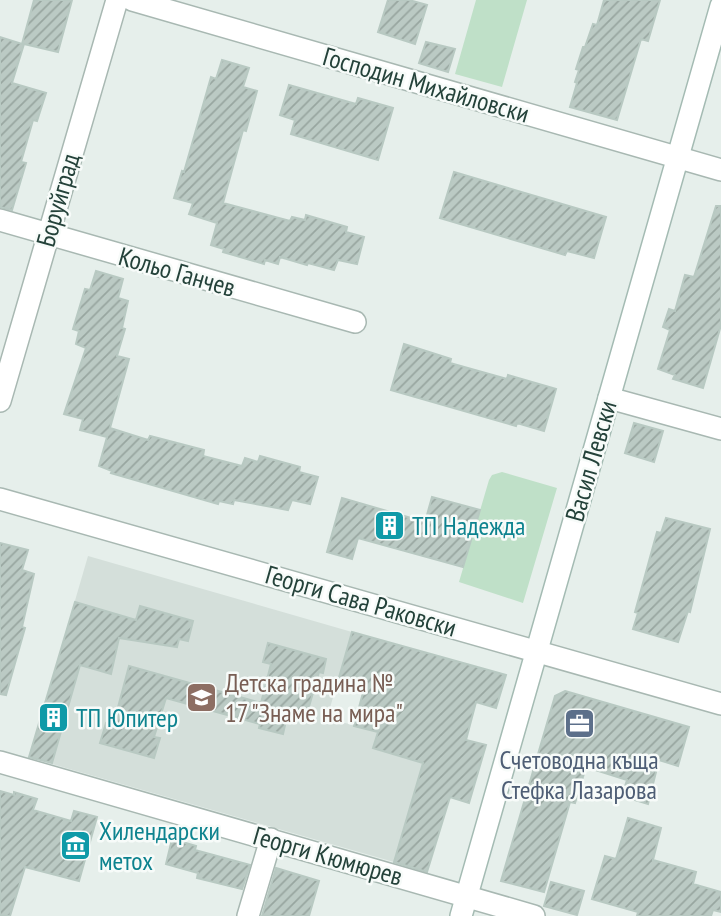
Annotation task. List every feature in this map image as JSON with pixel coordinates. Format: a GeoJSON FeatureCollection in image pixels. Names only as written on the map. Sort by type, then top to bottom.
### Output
{"type":"FeatureCollection","features":[{"type":"Feature","properties":{"kind":"street","name":"Боруйград"},"geometry":{"type":"LineString","coordinates":[[0,401],[117,0]]}},
{"type":"Feature","properties":{"kind":"street","name":"Господин Михайловски"},"geometry":{"type":"LineString","coordinates":[[132,0],[721,170]]}},
{"type":"Feature","properties":{"kind":"street","name":"Васил Левски"},"geometry":{"type":"LineString","coordinates":[[464,906],[721,6]]}},
{"type":"Feature","properties":{"kind":"street","name":"Кольо Ганчев"},"geometry":{"type":"LineString","coordinates":[[0,220],[355,323]]}},
{"type":"Feature","properties":{"kind":"street"},"geometry":{"type":"LineString","coordinates":[[609,397],[721,429]]}},
{"type":"Feature","properties":{"kind":"street","name":"Георги Сава Раковски"},"geometry":{"type":"LineString","coordinates":[[0,499],[721,704]]}},
{"type":"Feature","properties":{"kind":"street","name":"Георги Кюмюрев"},"geometry":{"type":"LineString","coordinates":[[0,762],[271,839],[464,906],[534,916]]}},
{"type":"Feature","properties":{"kind":"street"},"geometry":{"type":"LineString","coordinates":[[248,916],[271,839]]}},
{"type":"Feature","properties":{"kind":"shaded area","name":"Детска градина № 17 \"Знаме на мира\""},"geometry":{"type":"Polygon","coordinates":[[[88,556],[352,632],[327,718],[378,732],[373,748],[423,762],[394,862],[52,764],[80,666],[58,659],[88,556]]]}},
{"type":"Feature","properties":{"kind":"green space"},"geometry":{"type":"Polygon","coordinates":[[[476,0],[527,0],[502,87],[455,74],[476,0]]]}},
{"type":"Feature","properties":{"kind":"green space"},"geometry":{"type":"Polygon","coordinates":[[[502,472],[557,488],[523,603],[459,582],[489,480],[492,475],[502,472]]]}},
{"type":"Feature","properties":{"kind":"building"},"geometry":{"type":"Polygon","coordinates":[[[34,0],[72,0],[58,52],[24,44],[12,83],[46,93],[37,121],[33,120],[21,162],[26,163],[12,210],[0,207],[0,37],[22,44],[34,0]]]}},
{"type":"Feature","properties":{"kind":"building"},"geometry":{"type":"Polygon","coordinates":[[[388,0],[409,0],[427,5],[415,44],[378,32],[388,0]]]}},
{"type":"Feature","properties":{"kind":"building"},"geometry":{"type":"Polygon","coordinates":[[[604,0],[660,0],[648,41],[641,39],[617,120],[570,107],[577,83],[575,82],[579,70],[576,69],[593,24],[597,25],[604,0]]]}},
{"type":"Feature","properties":{"kind":"building"},"geometry":{"type":"Polygon","coordinates":[[[426,42],[455,49],[448,72],[419,63],[426,42]]]}},
{"type":"Feature","properties":{"kind":"building"},"geometry":{"type":"Polygon","coordinates":[[[222,60],[249,68],[243,87],[257,91],[223,203],[290,221],[292,217],[305,220],[306,215],[347,227],[346,232],[364,237],[357,264],[338,260],[334,270],[280,257],[278,264],[265,260],[264,264],[223,252],[224,249],[211,245],[217,223],[189,214],[193,203],[174,198],[211,77],[216,79],[222,60]]]}},
{"type":"Feature","properties":{"kind":"building"},"geometry":{"type":"Polygon","coordinates":[[[289,85],[356,104],[358,98],[393,108],[378,160],[291,134],[295,120],[280,115],[289,85]]]}},
{"type":"Feature","properties":{"kind":"building"},"geometry":{"type":"Polygon","coordinates":[[[454,172],[606,217],[594,258],[567,251],[565,255],[440,218],[454,172]]]}},
{"type":"Feature","properties":{"kind":"building"},"geometry":{"type":"Polygon","coordinates":[[[716,206],[721,206],[721,325],[703,388],[673,379],[675,375],[658,369],[670,330],[663,327],[669,309],[675,311],[685,275],[694,277],[716,206]]]}},
{"type":"Feature","properties":{"kind":"building"},"geometry":{"type":"Polygon","coordinates":[[[96,271],[123,279],[118,298],[128,301],[122,328],[125,329],[117,356],[129,359],[110,428],[148,440],[150,436],[204,450],[203,456],[242,466],[245,458],[258,462],[260,456],[300,467],[299,472],[318,477],[310,504],[292,500],[288,510],[234,500],[233,504],[219,501],[218,504],[111,473],[112,471],[99,466],[107,437],[80,430],[83,419],[64,414],[86,348],[76,344],[79,331],[73,329],[85,289],[90,290],[96,271]]]}},
{"type":"Feature","properties":{"kind":"building"},"geometry":{"type":"Polygon","coordinates":[[[404,344],[451,359],[450,363],[507,379],[508,375],[556,389],[544,431],[517,423],[516,426],[391,390],[404,344]]]}},
{"type":"Feature","properties":{"kind":"building"},"geometry":{"type":"Polygon","coordinates":[[[634,423],[663,431],[654,462],[625,453],[634,423]]]}},
{"type":"Feature","properties":{"kind":"building"},"geometry":{"type":"Polygon","coordinates":[[[432,497],[480,510],[463,567],[358,538],[352,559],[327,552],[342,498],[425,522],[432,497]]]}},
{"type":"Feature","properties":{"kind":"building"},"geometry":{"type":"Polygon","coordinates":[[[666,518],[710,529],[690,612],[688,611],[678,642],[633,629],[638,613],[635,612],[657,532],[661,533],[666,518]]]}},
{"type":"Feature","properties":{"kind":"building"},"geometry":{"type":"Polygon","coordinates":[[[0,543],[28,550],[22,570],[34,574],[22,627],[25,628],[6,695],[0,694],[0,543]]]}},
{"type":"Feature","properties":{"kind":"building"},"geometry":{"type":"Polygon","coordinates":[[[75,602],[136,620],[140,606],[193,621],[188,641],[179,639],[177,647],[119,638],[111,674],[80,665],[52,763],[29,757],[75,602]]]}},
{"type":"Feature","properties":{"kind":"building"},"geometry":{"type":"Polygon","coordinates":[[[352,632],[506,675],[496,708],[476,702],[466,740],[486,745],[469,803],[450,797],[427,872],[394,862],[423,763],[373,748],[378,732],[354,726],[364,689],[338,681],[352,632]]]}},
{"type":"Feature","properties":{"kind":"building"},"geometry":{"type":"Polygon","coordinates":[[[268,643],[326,659],[323,673],[319,672],[306,717],[288,712],[283,734],[259,728],[260,724],[166,698],[154,737],[160,738],[154,758],[100,743],[106,723],[113,726],[129,666],[261,703],[271,664],[263,662],[268,643]]]}},
{"type":"Feature","properties":{"kind":"building"},"geometry":{"type":"Polygon","coordinates":[[[565,691],[689,727],[678,766],[659,760],[648,804],[622,796],[627,780],[586,767],[575,803],[570,802],[544,892],[501,881],[555,696],[565,691]]]}},
{"type":"Feature","properties":{"kind":"building"},"geometry":{"type":"Polygon","coordinates":[[[0,791],[37,799],[33,810],[71,821],[74,811],[97,817],[79,881],[25,867],[10,916],[0,916],[0,791]]]}},
{"type":"Feature","properties":{"kind":"building"},"geometry":{"type":"Polygon","coordinates":[[[628,818],[661,828],[653,860],[696,872],[693,884],[721,892],[721,912],[713,910],[711,916],[637,916],[638,912],[592,899],[605,856],[616,859],[628,818]]]}},
{"type":"Feature","properties":{"kind":"building"},"geometry":{"type":"Polygon","coordinates":[[[172,839],[196,846],[195,850],[250,865],[242,889],[197,878],[198,873],[166,864],[172,839]]]}},
{"type":"Feature","properties":{"kind":"building"},"geometry":{"type":"Polygon","coordinates":[[[276,868],[319,881],[309,916],[262,916],[276,868]]]}},
{"type":"Feature","properties":{"kind":"building"},"geometry":{"type":"Polygon","coordinates":[[[551,882],[584,891],[577,915],[544,906],[551,882]]]}},
{"type":"Feature","properties":{"kind":"place","name":"ТП Надежда"},"geometry":{"type":"Point","coordinates":[389,526]}},
{"type":"Feature","properties":{"kind":"place","name":"Детска градина № 17 \"Знаме на мира\""},"geometry":{"type":"Point","coordinates":[202,698]}},
{"type":"Feature","properties":{"kind":"place","name":"ТП Юпитер"},"geometry":{"type":"Point","coordinates":[53,718]}},
{"type":"Feature","properties":{"kind":"place","name":"Счетоводна къща Стефка Лазарова"},"geometry":{"type":"Point","coordinates":[579,724]}},
{"type":"Feature","properties":{"kind":"place","name":"Хилендарски метох"},"geometry":{"type":"Point","coordinates":[76,846]}}]}
